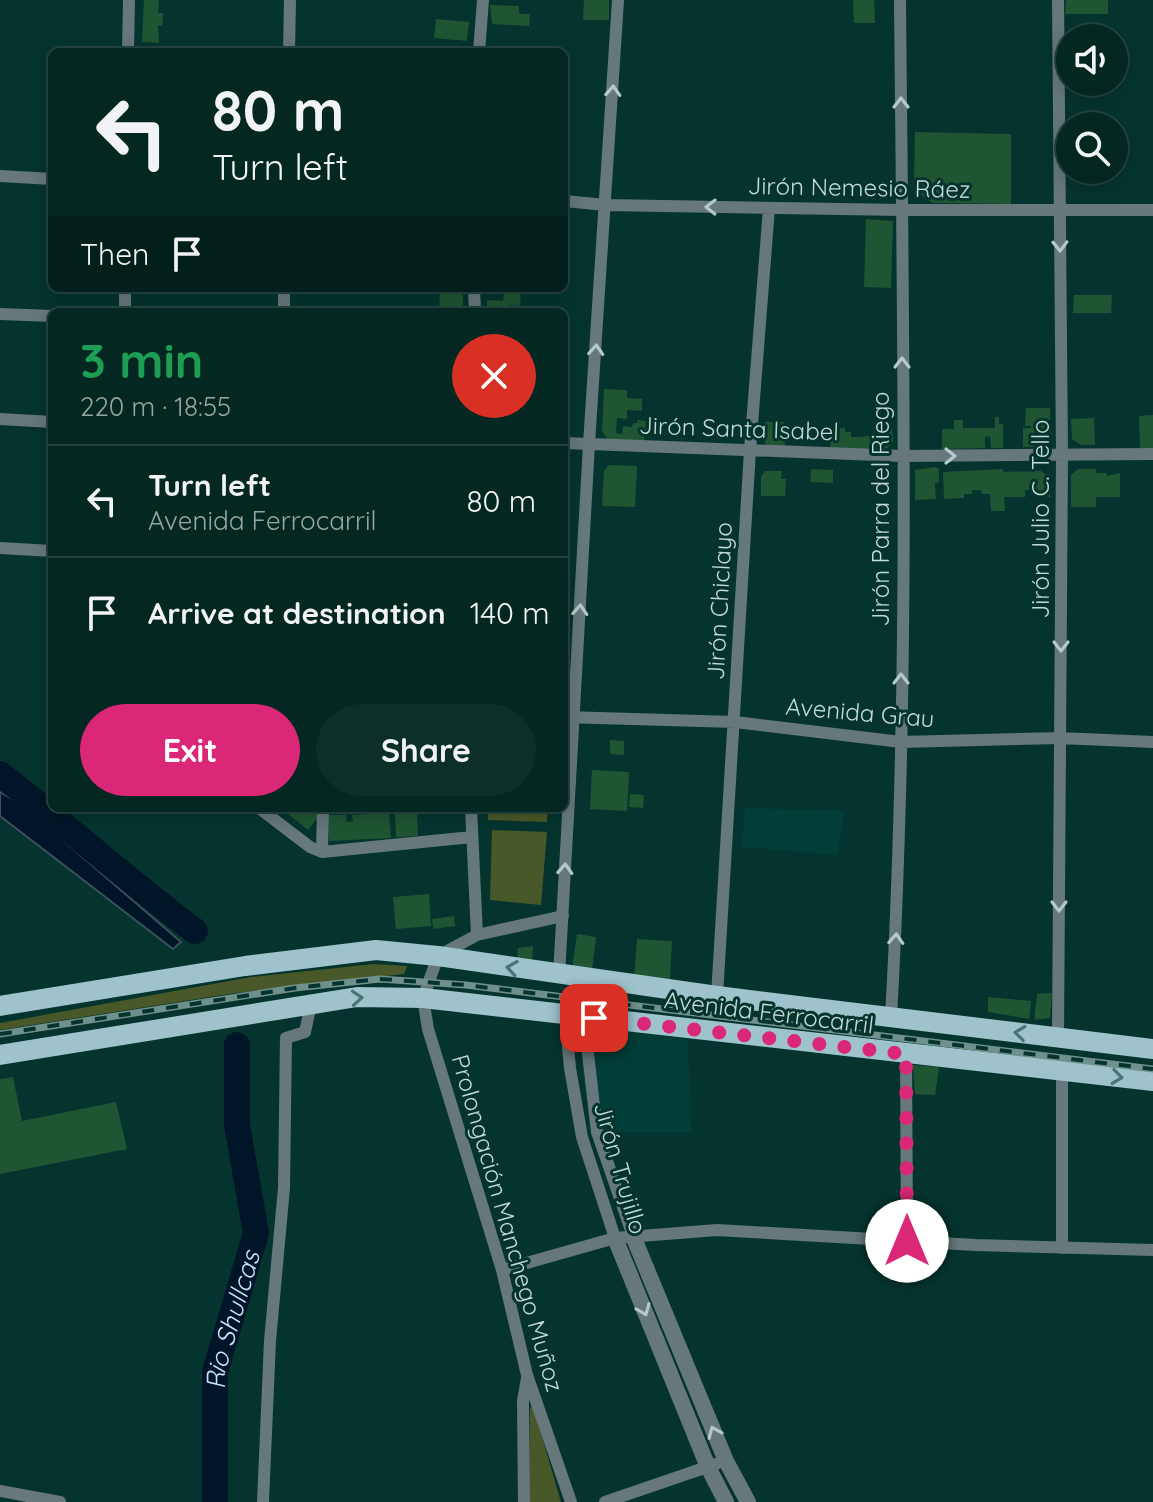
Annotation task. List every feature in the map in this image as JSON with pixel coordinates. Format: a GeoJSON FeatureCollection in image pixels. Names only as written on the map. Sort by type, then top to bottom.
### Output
{"type":"FeatureCollection","features":[{"type":"Feature","properties":{"kind":"main road","name":"Avenida Ferrocarril"},"geometry":{"type":"LineString","coordinates":[[0,1006],[245,966],[376,950],[717,996],[1153,1049]]}},
{"type":"Feature","properties":{"kind":"main road","name":"Avenida Ferrocarril"},"geometry":{"type":"LineString","coordinates":[[0,1055],[357,997],[423,998],[575,1020],[1153,1081]]}},
{"type":"Feature","properties":{"kind":"street"},"geometry":{"type":"LineString","coordinates":[[128,48],[129,0]]}},
{"type":"Feature","properties":{"kind":"street"},"geometry":{"type":"LineString","coordinates":[[289,48],[290,0]]}},
{"type":"Feature","properties":{"kind":"street"},"geometry":{"type":"LineString","coordinates":[[479,48],[483,0]]}},
{"type":"Feature","properties":{"kind":"street"},"geometry":{"type":"LineString","coordinates":[[568,750],[618,0]]}},
{"type":"Feature","properties":{"kind":"street","name":"Jirón Parra del Riego"},"geometry":{"type":"LineString","coordinates":[[891,1017],[899,878],[901,742],[900,0]]}},
{"type":"Feature","properties":{"kind":"street","name":"Jirón Julio C. Tello"},"geometry":{"type":"LineString","coordinates":[[1058,0],[1062,455],[1058,1037]]}},
{"type":"Feature","properties":{"kind":"street"},"geometry":{"type":"LineString","coordinates":[[0,176],[48,179]]}},
{"type":"Feature","properties":{"kind":"street","name":"Jirón Nemesio Ráez"},"geometry":{"type":"LineString","coordinates":[[568,201],[606,205],[902,210],[1153,210]]}},
{"type":"Feature","properties":{"kind":"street","name":"Jirón Chiclayo"},"geometry":{"type":"LineString","coordinates":[[717,996],[750,450],[769,208]]}},
{"type":"Feature","properties":{"kind":"street"},"geometry":{"type":"LineString","coordinates":[[0,314],[48,316]]}},
{"type":"Feature","properties":{"kind":"street"},"geometry":{"type":"LineString","coordinates":[[0,419],[48,422]]}},
{"type":"Feature","properties":{"kind":"street","name":"Jirón Santa Isabel"},"geometry":{"type":"LineString","coordinates":[[568,443],[903,456],[1153,454]]}},
{"type":"Feature","properties":{"kind":"street"},"geometry":{"type":"LineString","coordinates":[[0,548],[48,551]]}},
{"type":"Feature","properties":{"kind":"street","name":"Avenida Grau"},"geometry":{"type":"LineString","coordinates":[[569,717],[735,722],[901,742],[1060,738],[1153,742]]}},
{"type":"Feature","properties":{"kind":"street"},"geometry":{"type":"LineString","coordinates":[[264,812],[310,847],[322,852],[472,837]]}},
{"type":"Feature","properties":{"kind":"street"},"geometry":{"type":"LineString","coordinates":[[322,852],[323,812]]}},
{"type":"Feature","properties":{"kind":"street"},"geometry":{"type":"LineString","coordinates":[[471,812],[477,935]]}},
{"type":"Feature","properties":{"kind":"street"},"geometry":{"type":"LineString","coordinates":[[559,975],[566,812]]}},
{"type":"Feature","properties":{"kind":"street"},"geometry":{"type":"LineString","coordinates":[[423,998],[438,956],[477,935],[563,916]]}},
{"type":"Feature","properties":{"kind":"street","name":"Prolongación Manchego Muñoz"},"geometry":{"type":"LineString","coordinates":[[423,998],[428,1029],[502,1270],[527,1375],[571,1502]]}},
{"type":"Feature","properties":{"kind":"street"},"geometry":{"type":"LineString","coordinates":[[263,1502],[270,1341],[284,1188],[286,1038],[305,1032],[311,1004]]}},
{"type":"Feature","properties":{"kind":"street","name":"Jirón Trujillo"},"geometry":{"type":"LineString","coordinates":[[575,1020],[597,1132],[633,1236],[726,1461],[748,1502]]}},
{"type":"Feature","properties":{"kind":"street","name":"Jirón Trujillo"},"geometry":{"type":"LineString","coordinates":[[575,1020],[570,1068],[582,1137],[615,1238],[708,1467],[726,1502]]}},
{"type":"Feature","properties":{"kind":"street"},"geometry":{"type":"LineString","coordinates":[[906,1054],[907,1241]]}},
{"type":"Feature","properties":{"kind":"street"},"geometry":{"type":"LineString","coordinates":[[1062,1070],[1062,1248]]}},
{"type":"Feature","properties":{"kind":"street"},"geometry":{"type":"LineString","coordinates":[[502,1270],[615,1238],[717,1230],[1153,1250]]}},
{"type":"Feature","properties":{"kind":"street"},"geometry":{"type":"LineString","coordinates":[[524,1502],[523,1401],[527,1375]]}},
{"type":"Feature","properties":{"kind":"street"},"geometry":{"type":"LineString","coordinates":[[605,1502],[726,1461]]}},
{"type":"Feature","properties":{"kind":"street"},"geometry":{"type":"LineString","coordinates":[[0,1491],[60,1502]]}},
{"type":"Feature","properties":{"kind":"shaded area"},"geometry":{"type":"Polygon","coordinates":[[[745,808],[845,811],[837,855],[742,847],[745,808]]]}},
{"type":"Feature","properties":{"kind":"shaded area"},"geometry":{"type":"Polygon","coordinates":[[[488,812],[548,812],[547,822],[488,820],[488,812]]]}},
{"type":"Feature","properties":{"kind":"shaded area"},"geometry":{"type":"Polygon","coordinates":[[[492,830],[547,832],[541,905],[490,900],[492,830]]]}},
{"type":"Feature","properties":{"kind":"shaded area"},"geometry":{"type":"Polygon","coordinates":[[[374,964],[407,966],[404,974],[235,993],[0,1030],[0,1023],[251,977],[374,964]]]}},
{"type":"Feature","properties":{"kind":"shaded area"},"geometry":{"type":"Polygon","coordinates":[[[577,1026],[688,1039],[691,1132],[590,1132],[577,1026]]]}},
{"type":"Feature","properties":{"kind":"shaded area"},"geometry":{"type":"Polygon","coordinates":[[[533,1406],[561,1502],[529,1502],[530,1408],[533,1406]]]}},
{"type":"Feature","properties":{"kind":"water"},"geometry":{"type":"Polygon","coordinates":[[[0,792],[21,804],[181,942],[173,949],[0,816],[0,792]]]}},
{"type":"Feature","properties":{"kind":"building"},"geometry":{"type":"Polygon","coordinates":[[[144,0],[159,0],[158,13],[163,13],[162,26],[158,25],[159,43],[142,42],[144,0]]]}},
{"type":"Feature","properties":{"kind":"building"},"geometry":{"type":"Polygon","coordinates":[[[584,0],[609,0],[609,20],[583,20],[584,0]]]}},
{"type":"Feature","properties":{"kind":"building"},"geometry":{"type":"Polygon","coordinates":[[[853,0],[874,0],[875,23],[854,23],[853,0]]]}},
{"type":"Feature","properties":{"kind":"building"},"geometry":{"type":"Polygon","coordinates":[[[1066,0],[1108,0],[1108,14],[1065,14],[1066,0]]]}},
{"type":"Feature","properties":{"kind":"building"},"geometry":{"type":"Polygon","coordinates":[[[490,5],[519,6],[519,14],[530,14],[529,26],[492,24],[490,5]]]}},
{"type":"Feature","properties":{"kind":"building"},"geometry":{"type":"Polygon","coordinates":[[[436,19],[469,22],[467,41],[434,38],[436,19]]]}},
{"type":"Feature","properties":{"kind":"building"},"geometry":{"type":"Polygon","coordinates":[[[915,132],[1011,134],[1011,204],[934,203],[925,199],[914,183],[915,132]]]}},
{"type":"Feature","properties":{"kind":"building"},"geometry":{"type":"Polygon","coordinates":[[[866,219],[893,221],[891,288],[864,287],[866,219]]]}},
{"type":"Feature","properties":{"kind":"building"},"geometry":{"type":"Polygon","coordinates":[[[521,292],[520,306],[487,308],[487,300],[503,301],[504,294],[488,293],[521,292]]]}},
{"type":"Feature","properties":{"kind":"building"},"geometry":{"type":"Polygon","coordinates":[[[440,293],[463,294],[463,308],[439,308],[440,293]]]}},
{"type":"Feature","properties":{"kind":"building"},"geometry":{"type":"Polygon","coordinates":[[[1074,295],[1112,295],[1111,313],[1073,313],[1074,295]]]}},
{"type":"Feature","properties":{"kind":"building"},"geometry":{"type":"Polygon","coordinates":[[[604,389],[627,390],[627,398],[642,399],[642,411],[627,410],[627,419],[617,418],[616,433],[622,434],[623,426],[632,427],[637,420],[646,421],[644,441],[607,439],[602,431],[604,389]]]}},
{"type":"Feature","properties":{"kind":"building"},"geometry":{"type":"Polygon","coordinates":[[[1026,408],[1050,408],[1050,441],[1043,447],[1023,447],[1023,428],[1031,428],[1025,426],[1026,408]]]}},
{"type":"Feature","properties":{"kind":"building"},"geometry":{"type":"Polygon","coordinates":[[[1153,415],[1153,448],[1140,449],[1139,416],[1153,415]]]}},
{"type":"Feature","properties":{"kind":"building"},"geometry":{"type":"Polygon","coordinates":[[[995,417],[999,417],[999,424],[1003,424],[1003,448],[991,448],[990,437],[985,436],[985,448],[942,449],[942,429],[954,429],[954,420],[963,420],[963,428],[995,428],[995,417]]]}},
{"type":"Feature","properties":{"kind":"building"},"geometry":{"type":"Polygon","coordinates":[[[1094,418],[1095,445],[1081,445],[1072,439],[1071,419],[1094,418]]]}},
{"type":"Feature","properties":{"kind":"building"},"geometry":{"type":"Polygon","coordinates":[[[764,422],[784,422],[785,446],[767,445],[763,440],[764,422]]]}},
{"type":"Feature","properties":{"kind":"building"},"geometry":{"type":"Polygon","coordinates":[[[831,427],[845,428],[845,432],[851,432],[851,437],[878,435],[877,429],[892,428],[893,441],[887,449],[830,449],[831,427]]]}},
{"type":"Feature","properties":{"kind":"building"},"geometry":{"type":"Polygon","coordinates":[[[609,465],[637,466],[635,507],[602,506],[604,471],[609,465]]]}},
{"type":"Feature","properties":{"kind":"building"},"geometry":{"type":"Polygon","coordinates":[[[811,469],[833,470],[833,483],[810,482],[811,469]]]}},
{"type":"Feature","properties":{"kind":"building"},"geometry":{"type":"Polygon","coordinates":[[[939,469],[939,482],[935,483],[936,499],[915,500],[915,470],[939,469]]]}},
{"type":"Feature","properties":{"kind":"building"},"geometry":{"type":"Polygon","coordinates":[[[1003,469],[1003,472],[1041,471],[1049,477],[1050,497],[1035,497],[1035,490],[1025,490],[1025,497],[1004,497],[1005,511],[991,511],[990,494],[982,494],[981,490],[972,490],[972,494],[964,494],[964,498],[944,499],[943,472],[1003,469]]]}},
{"type":"Feature","properties":{"kind":"building"},"geometry":{"type":"Polygon","coordinates":[[[1078,469],[1096,469],[1096,473],[1107,473],[1107,476],[1120,473],[1120,497],[1096,497],[1096,507],[1071,507],[1071,475],[1078,469]]]}},
{"type":"Feature","properties":{"kind":"building"},"geometry":{"type":"Polygon","coordinates":[[[765,471],[782,471],[781,479],[786,479],[785,496],[761,496],[761,477],[765,471]]]}},
{"type":"Feature","properties":{"kind":"building"},"geometry":{"type":"Polygon","coordinates":[[[610,740],[624,741],[624,755],[610,754],[610,740]]]}},
{"type":"Feature","properties":{"kind":"building"},"geometry":{"type":"Polygon","coordinates":[[[592,770],[629,772],[627,811],[590,809],[592,770]]]}},
{"type":"Feature","properties":{"kind":"building"},"geometry":{"type":"Polygon","coordinates":[[[630,794],[644,795],[643,808],[629,807],[630,794]]]}},
{"type":"Feature","properties":{"kind":"building"},"geometry":{"type":"Polygon","coordinates":[[[286,812],[322,812],[308,830],[286,812]]]}},
{"type":"Feature","properties":{"kind":"building"},"geometry":{"type":"Polygon","coordinates":[[[417,812],[418,836],[396,837],[395,813],[417,812]]]}},
{"type":"Feature","properties":{"kind":"building"},"geometry":{"type":"Polygon","coordinates":[[[389,813],[391,838],[329,841],[328,815],[346,815],[347,822],[353,821],[352,815],[389,813]]]}},
{"type":"Feature","properties":{"kind":"building"},"geometry":{"type":"Polygon","coordinates":[[[429,894],[431,926],[396,929],[393,897],[429,894]]]}},
{"type":"Feature","properties":{"kind":"building"},"geometry":{"type":"Polygon","coordinates":[[[454,916],[455,926],[433,929],[432,919],[454,916]]]}},
{"type":"Feature","properties":{"kind":"building"},"geometry":{"type":"Polygon","coordinates":[[[577,934],[596,937],[592,971],[572,969],[577,934]]]}},
{"type":"Feature","properties":{"kind":"building"},"geometry":{"type":"Polygon","coordinates":[[[637,939],[672,941],[670,980],[634,978],[637,939]]]}},
{"type":"Feature","properties":{"kind":"building"},"geometry":{"type":"Polygon","coordinates":[[[533,946],[532,963],[517,962],[518,948],[533,946]]]}},
{"type":"Feature","properties":{"kind":"building"},"geometry":{"type":"Polygon","coordinates":[[[1052,993],[1050,1018],[1034,1020],[1037,994],[1052,993]]]}},
{"type":"Feature","properties":{"kind":"building"},"geometry":{"type":"Polygon","coordinates":[[[988,997],[1031,1001],[1029,1019],[988,1012],[988,997]]]}},
{"type":"Feature","properties":{"kind":"building"},"geometry":{"type":"Polygon","coordinates":[[[913,1065],[939,1067],[935,1095],[915,1094],[913,1065]]]}},
{"type":"Feature","properties":{"kind":"building"},"geometry":{"type":"Polygon","coordinates":[[[13,1077],[22,1121],[116,1102],[127,1149],[0,1174],[0,1079],[13,1077]]]}},
{"type":"Feature","properties":{"kind":"waterway"},"geometry":{"type":"LineString","coordinates":[[0,774],[195,931]]}},
{"type":"Feature","properties":{"kind":"waterway","name":"Rio Shullcas"},"geometry":{"type":"LineString","coordinates":[[215,1502],[215,1372],[256,1233],[237,1125],[237,1045]]}},
{"type":"Feature","properties":{"kind":"railway"},"geometry":{"type":"LineString","coordinates":[[0,1034],[295,988],[380,979],[466,985],[1153,1069]]}},
{"type":"Feature","properties":{"kind":"route"},"geometry":{"type":"LineString","coordinates":[[594,1018],[906,1054],[907,1241]]}}]}
